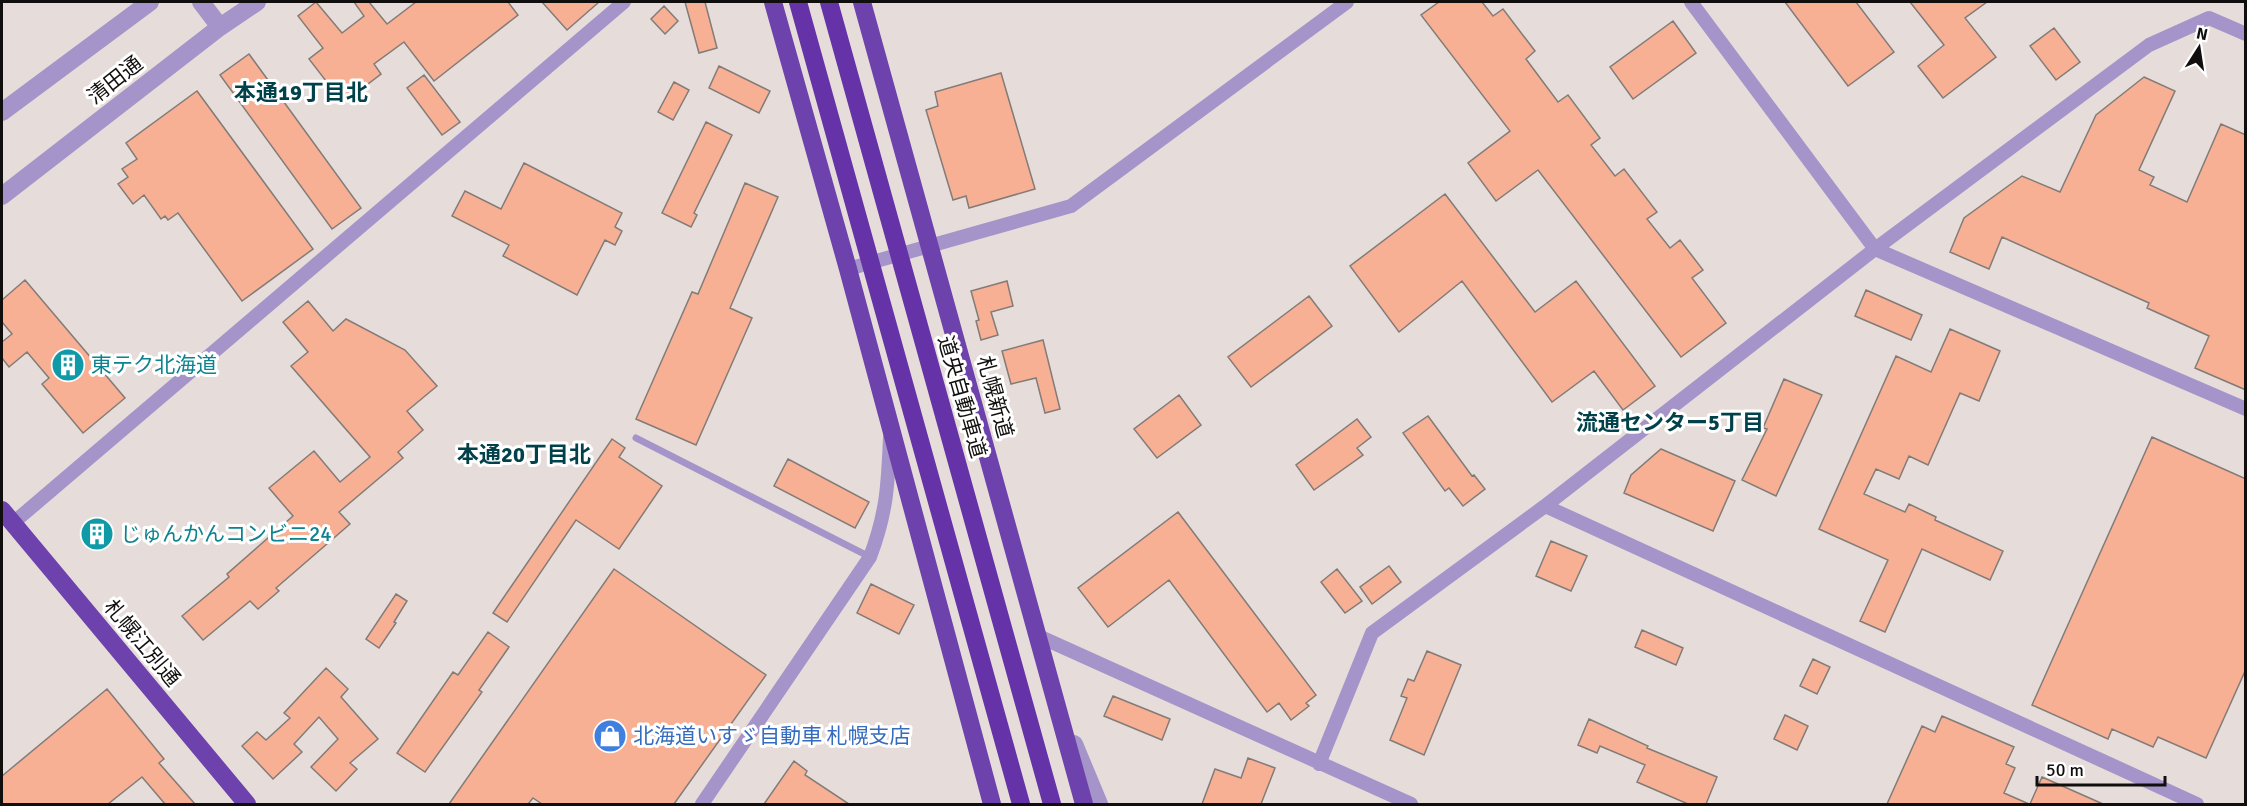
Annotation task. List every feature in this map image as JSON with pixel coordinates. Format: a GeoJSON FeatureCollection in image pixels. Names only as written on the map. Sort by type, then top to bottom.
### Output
{"type":"FeatureCollection","features":[{"type":"Feature","properties":{"kind":"highway"},"geometry":{"type":"LineString","coordinates":[[773,2],[848,269],[992,804]]}},
{"type":"Feature","properties":{"kind":"highway"},"geometry":{"type":"LineString","coordinates":[[798,2],[1021,804]]}},
{"type":"Feature","properties":{"kind":"highway","name":"道央自動車道"},"geometry":{"type":"LineString","coordinates":[[828,2],[1052,804]]}},
{"type":"Feature","properties":{"kind":"highway","name":"札幌新道"},"geometry":{"type":"LineString","coordinates":[[862,2],[1084,804]]}},
{"type":"Feature","properties":{"kind":"highway","name":"札幌江別通"},"geometry":{"type":"LineString","coordinates":[[7,517],[248,804]]}},
{"type":"Feature","properties":{"kind":"street","name":"清田通"},"geometry":{"type":"LineString","coordinates":[[2,112],[150,2]]}},
{"type":"Feature","properties":{"kind":"street"},"geometry":{"type":"LineString","coordinates":[[201,2],[220,27]]}},
{"type":"Feature","properties":{"kind":"street","name":"清田通"},"geometry":{"type":"LineString","coordinates":[[2,196],[220,27],[257,2]]}},
{"type":"Feature","properties":{"kind":"street"},"geometry":{"type":"LineString","coordinates":[[7,517],[624,2]]}},
{"type":"Feature","properties":{"kind":"street"},"geometry":{"type":"LineString","coordinates":[[848,269],[1071,206],[1347,2]]}},
{"type":"Feature","properties":{"kind":"street"},"geometry":{"type":"LineString","coordinates":[[1691,2],[1875,249],[2246,409]]}},
{"type":"Feature","properties":{"kind":"street"},"geometry":{"type":"LineString","coordinates":[[1319,764],[1372,633],[1545,506],[1875,249],[2149,45],[2209,18],[2246,34]]}},
{"type":"Feature","properties":{"kind":"street"},"geometry":{"type":"LineString","coordinates":[[702,804],[870,557],[882,522],[887,497],[890,426]]}},
{"type":"Feature","properties":{"kind":"street"},"geometry":{"type":"LineString","coordinates":[[1545,506],[2197,804]]}},
{"type":"Feature","properties":{"kind":"street"},"geometry":{"type":"LineString","coordinates":[[1036,635],[1411,804]]}},
{"type":"Feature","properties":{"kind":"street"},"geometry":{"type":"LineString","coordinates":[[1055,701],[1099,804]]}},
{"type":"Feature","properties":{"kind":"lane"},"geometry":{"type":"LineString","coordinates":[[636,438],[870,557]]}},
{"type":"Feature","properties":{"kind":"building"},"geometry":{"type":"Polygon","coordinates":[[[316,2],[342,33],[364,16],[354,2],[369,2],[387,24],[416,2],[508,2],[518,15],[434,81],[404,42],[374,64],[381,74],[343,103],[309,59],[323,48],[298,16],[316,2]]]}},
{"type":"Feature","properties":{"kind":"building"},"geometry":{"type":"Polygon","coordinates":[[[542,2],[599,2],[567,30],[542,2]]]}},
{"type":"Feature","properties":{"kind":"building"},"geometry":{"type":"Polygon","coordinates":[[[685,2],[705,2],[717,48],[699,53],[685,2]]]}},
{"type":"Feature","properties":{"kind":"building"},"geometry":{"type":"Polygon","coordinates":[[[1439,2],[1482,2],[1493,16],[1503,9],[1535,51],[1526,59],[1558,102],[1568,95],[1600,138],[1591,145],[1615,176],[1624,169],[1657,212],[1647,219],[1670,248],[1680,240],[1703,270],[1692,278],[1726,323],[1681,357],[1538,170],[1496,201],[1468,163],[1510,131],[1421,15],[1439,2]]]}},
{"type":"Feature","properties":{"kind":"building"},"geometry":{"type":"Polygon","coordinates":[[[1785,2],[1856,2],[1894,52],[1848,86],[1785,2]]]}},
{"type":"Feature","properties":{"kind":"building"},"geometry":{"type":"Polygon","coordinates":[[[1910,2],[1987,2],[1965,18],[1996,57],[1943,98],[1918,66],[1944,45],[1910,2]]]}},
{"type":"Feature","properties":{"kind":"building"},"geometry":{"type":"Polygon","coordinates":[[[664,6],[678,21],[665,34],[651,19],[664,6]]]}},
{"type":"Feature","properties":{"kind":"building"},"geometry":{"type":"Polygon","coordinates":[[[1673,21],[1696,53],[1633,99],[1610,67],[1673,21]]]}},
{"type":"Feature","properties":{"kind":"building"},"geometry":{"type":"Polygon","coordinates":[[[2054,28],[2080,62],[2056,80],[2030,46],[2054,28]]]}},
{"type":"Feature","properties":{"kind":"building"},"geometry":{"type":"Polygon","coordinates":[[[249,54],[361,208],[332,229],[220,75],[249,54]]]}},
{"type":"Feature","properties":{"kind":"building"},"geometry":{"type":"Polygon","coordinates":[[[719,66],[770,91],[759,113],[709,88],[719,66]]]}},
{"type":"Feature","properties":{"kind":"building"},"geometry":{"type":"Polygon","coordinates":[[[1001,73],[1035,189],[969,208],[966,196],[953,200],[926,110],[938,106],[935,92],[1001,73]]]}},
{"type":"Feature","properties":{"kind":"building"},"geometry":{"type":"Polygon","coordinates":[[[424,75],[460,122],[442,135],[407,88],[424,75]]]}},
{"type":"Feature","properties":{"kind":"building"},"geometry":{"type":"Polygon","coordinates":[[[2144,77],[2175,91],[2139,170],[2154,177],[2150,185],[2187,202],[2221,124],[2246,135],[2246,390],[2195,368],[2209,336],[2147,308],[2149,303],[2002,237],[1989,269],[1950,252],[1964,218],[2022,176],[2060,192],[2096,115],[2144,77]]]}},
{"type":"Feature","properties":{"kind":"building"},"geometry":{"type":"Polygon","coordinates":[[[674,82],[689,90],[673,120],[658,112],[674,82]]]}},
{"type":"Feature","properties":{"kind":"building"},"geometry":{"type":"Polygon","coordinates":[[[197,91],[313,249],[242,301],[178,213],[168,220],[165,216],[161,219],[144,195],[133,204],[118,184],[128,177],[122,169],[137,159],[126,143],[197,91]]]}},
{"type":"Feature","properties":{"kind":"building"},"geometry":{"type":"Polygon","coordinates":[[[706,122],[732,135],[694,213],[697,215],[691,227],[662,213],[706,122]]]}},
{"type":"Feature","properties":{"kind":"building"},"geometry":{"type":"Polygon","coordinates":[[[524,163],[622,213],[615,227],[622,231],[615,245],[605,240],[577,295],[503,256],[509,245],[452,216],[465,191],[501,209],[524,163]]]}},
{"type":"Feature","properties":{"kind":"building"},"geometry":{"type":"Polygon","coordinates":[[[745,183],[778,197],[730,308],[752,318],[696,445],[636,419],[692,292],[698,294],[745,183]]]}},
{"type":"Feature","properties":{"kind":"building"},"geometry":{"type":"Polygon","coordinates":[[[1445,194],[1535,312],[1576,281],[1655,386],[1623,410],[1594,371],[1552,402],[1462,281],[1399,332],[1350,266],[1445,194]]]}},
{"type":"Feature","properties":{"kind":"building","name":"東テク北海道"},"geometry":{"type":"Polygon","coordinates":[[[25,280],[125,398],[83,433],[42,384],[49,378],[27,352],[9,367],[2,358],[2,342],[12,334],[2,322],[2,300],[25,280]]]}},
{"type":"Feature","properties":{"kind":"building"},"geometry":{"type":"Polygon","coordinates":[[[1007,281],[1013,306],[991,312],[998,335],[981,340],[976,321],[979,320],[971,291],[1007,281]]]}},
{"type":"Feature","properties":{"kind":"building"},"geometry":{"type":"Polygon","coordinates":[[[1866,290],[1922,315],[1911,340],[1855,316],[1866,290]]]}},
{"type":"Feature","properties":{"kind":"building"},"geometry":{"type":"Polygon","coordinates":[[[1309,296],[1332,326],[1251,387],[1228,357],[1309,296]]]}},
{"type":"Feature","properties":{"kind":"building"},"geometry":{"type":"Polygon","coordinates":[[[308,301],[333,331],[346,319],[405,350],[437,386],[407,411],[423,430],[398,452],[403,458],[339,512],[350,524],[276,588],[279,591],[258,609],[250,601],[203,640],[182,616],[229,577],[227,574],[293,516],[269,488],[314,451],[340,482],[370,457],[291,366],[308,352],[283,322],[308,301]]]}},
{"type":"Feature","properties":{"kind":"building"},"geometry":{"type":"Polygon","coordinates":[[[1950,329],[2000,351],[1979,401],[1960,393],[1928,465],[1909,456],[1899,479],[1876,469],[1864,494],[1905,512],[1909,504],[1936,517],[1935,520],[2003,551],[1990,580],[1922,549],[1885,632],[1860,621],[1888,560],[1819,529],[1896,356],[1931,372],[1950,329]]]}},
{"type":"Feature","properties":{"kind":"building"},"geometry":{"type":"Polygon","coordinates":[[[1043,340],[1060,409],[1045,413],[1036,378],[1011,384],[1002,351],[1043,340]]]}},
{"type":"Feature","properties":{"kind":"building"},"geometry":{"type":"Polygon","coordinates":[[[1784,379],[1822,395],[1776,496],[1742,480],[1767,429],[1763,428],[1784,379]]]}},
{"type":"Feature","properties":{"kind":"building"},"geometry":{"type":"Polygon","coordinates":[[[1179,395],[1201,425],[1157,458],[1134,429],[1179,395]]]}},
{"type":"Feature","properties":{"kind":"building"},"geometry":{"type":"Polygon","coordinates":[[[1428,416],[1472,476],[1474,475],[1485,489],[1463,506],[1449,488],[1445,491],[1403,433],[1428,416]]]}},
{"type":"Feature","properties":{"kind":"building"},"geometry":{"type":"Polygon","coordinates":[[[1357,419],[1371,437],[1357,448],[1363,455],[1314,490],[1296,465],[1357,419]]]}},
{"type":"Feature","properties":{"kind":"building"},"geometry":{"type":"Polygon","coordinates":[[[2152,437],[2246,479],[2246,669],[2206,758],[2158,737],[2153,747],[2112,729],[2108,739],[2032,705],[2152,437]]]}},
{"type":"Feature","properties":{"kind":"building"},"geometry":{"type":"Polygon","coordinates":[[[612,439],[625,448],[619,457],[662,486],[619,549],[576,520],[507,622],[493,613],[612,439]]]}},
{"type":"Feature","properties":{"kind":"building"},"geometry":{"type":"Polygon","coordinates":[[[1661,449],[1735,481],[1713,531],[1624,493],[1631,475],[1661,449]]]}},
{"type":"Feature","properties":{"kind":"building"},"geometry":{"type":"Polygon","coordinates":[[[788,459],[869,502],[855,528],[774,486],[788,459]]]}},
{"type":"Feature","properties":{"kind":"building"},"geometry":{"type":"Polygon","coordinates":[[[1178,512],[1316,695],[1306,703],[1309,706],[1291,720],[1279,703],[1267,712],[1169,580],[1108,627],[1078,588],[1178,512]]]}},
{"type":"Feature","properties":{"kind":"building"},"geometry":{"type":"Polygon","coordinates":[[[1551,541],[1587,556],[1571,591],[1536,576],[1551,541]]]}},
{"type":"Feature","properties":{"kind":"building"},"geometry":{"type":"Polygon","coordinates":[[[1389,566],[1401,582],[1372,604],[1360,587],[1389,566]]]}},
{"type":"Feature","properties":{"kind":"building","name":"北海道いすゞ自動車 札幌支店"},"geometry":{"type":"Polygon","coordinates":[[[614,569],[766,675],[674,804],[542,804],[533,798],[528,804],[449,804],[614,569]]]}},
{"type":"Feature","properties":{"kind":"building"},"geometry":{"type":"Polygon","coordinates":[[[1337,569],[1362,601],[1345,613],[1321,582],[1337,569]]]}},
{"type":"Feature","properties":{"kind":"building"},"geometry":{"type":"Polygon","coordinates":[[[871,584],[914,605],[899,634],[857,613],[871,584]]]}},
{"type":"Feature","properties":{"kind":"building"},"geometry":{"type":"Polygon","coordinates":[[[396,594],[407,601],[394,622],[396,623],[379,648],[366,639],[396,594]]]}},
{"type":"Feature","properties":{"kind":"building"},"geometry":{"type":"Polygon","coordinates":[[[1642,630],[1683,648],[1676,665],[1635,647],[1642,630]]]}},
{"type":"Feature","properties":{"kind":"building"},"geometry":{"type":"Polygon","coordinates":[[[488,632],[509,647],[479,690],[482,692],[425,772],[397,753],[453,672],[458,675],[488,632]]]}},
{"type":"Feature","properties":{"kind":"building"},"geometry":{"type":"Polygon","coordinates":[[[1427,651],[1461,665],[1424,755],[1390,740],[1407,698],[1401,696],[1408,679],[1414,681],[1427,651]]]}},
{"type":"Feature","properties":{"kind":"building"},"geometry":{"type":"Polygon","coordinates":[[[1813,659],[1830,667],[1817,694],[1800,686],[1813,659]]]}},
{"type":"Feature","properties":{"kind":"building"},"geometry":{"type":"Polygon","coordinates":[[[326,668],[348,689],[341,697],[378,739],[350,763],[357,769],[336,791],[311,767],[338,739],[319,717],[294,744],[302,752],[273,779],[242,746],[257,732],[266,740],[290,718],[284,713],[326,668]]]}},
{"type":"Feature","properties":{"kind":"building"},"geometry":{"type":"Polygon","coordinates":[[[107,689],[164,759],[159,763],[195,804],[165,804],[142,777],[108,804],[2,804],[2,776],[107,689]]]}},
{"type":"Feature","properties":{"kind":"building"},"geometry":{"type":"Polygon","coordinates":[[[1113,696],[1170,719],[1162,740],[1104,716],[1113,696]]]}},
{"type":"Feature","properties":{"kind":"building"},"geometry":{"type":"Polygon","coordinates":[[[1785,715],[1808,726],[1797,750],[1774,739],[1785,715]]]}},
{"type":"Feature","properties":{"kind":"building"},"geometry":{"type":"Polygon","coordinates":[[[1942,716],[2014,747],[2006,764],[2015,768],[2004,793],[2029,804],[1887,804],[1922,726],[1935,732],[1942,716]]]}},
{"type":"Feature","properties":{"kind":"building"},"geometry":{"type":"Polygon","coordinates":[[[1589,719],[1648,746],[1647,748],[1717,777],[1706,804],[1688,804],[1637,782],[1645,765],[1600,746],[1597,753],[1578,745],[1589,719]]]}},
{"type":"Feature","properties":{"kind":"building"},"geometry":{"type":"Polygon","coordinates":[[[1248,758],[1275,768],[1261,804],[1202,804],[1215,769],[1241,778],[1248,758]]]}},
{"type":"Feature","properties":{"kind":"building"},"geometry":{"type":"Polygon","coordinates":[[[794,761],[807,771],[805,775],[849,804],[764,804],[794,761]]]}},
{"type":"Feature","properties":{"kind":"building"},"geometry":{"type":"Polygon","coordinates":[[[2042,777],[2103,804],[2030,804],[2042,777]]]}},
{"type":"Feature","properties":{"kind":"place","name":"東テク北海道"},"geometry":{"type":"Point","coordinates":[68,365]}},
{"type":"Feature","properties":{"kind":"place","name":"じゅんかんコンビニ24"},"geometry":{"type":"Point","coordinates":[97,534]}},
{"type":"Feature","properties":{"kind":"place","name":"北海道いすゞ自動車 札幌支店"},"geometry":{"type":"Point","coordinates":[610,736]}},
{"type":"Feature","properties":{"kind":"district","name":"本通19丁目北"},"geometry":{"type":"Point","coordinates":[301,92]}},
{"type":"Feature","properties":{"kind":"district","name":"流通センター5丁目"},"geometry":{"type":"Point","coordinates":[1670,422]}},
{"type":"Feature","properties":{"kind":"district","name":"本通20丁目北"},"geometry":{"type":"Point","coordinates":[524,454]}}]}
